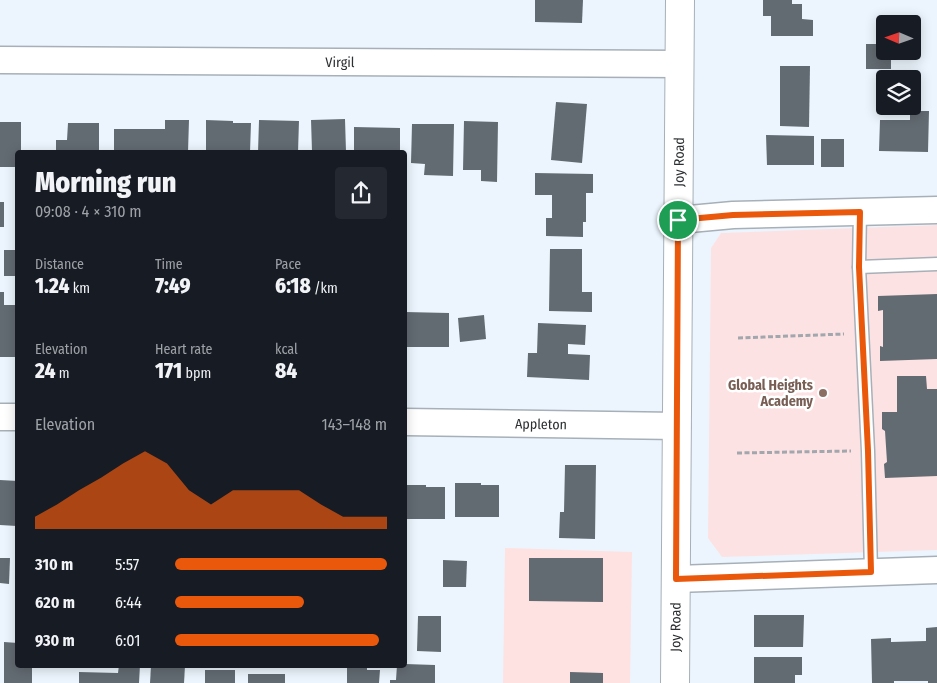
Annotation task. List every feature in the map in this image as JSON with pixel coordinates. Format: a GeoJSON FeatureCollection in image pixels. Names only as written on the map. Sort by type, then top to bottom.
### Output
{"type":"FeatureCollection","features":[{"type":"Feature","properties":{"kind":"main road","name":"Joy Road"},"geometry":{"type":"LineString","coordinates":[[675,683],[680,0]]}},
{"type":"Feature","properties":{"kind":"street","name":"Virgil"},"geometry":{"type":"LineString","coordinates":[[0,60],[679,64]]}},
{"type":"Feature","properties":{"kind":"street"},"geometry":{"type":"LineString","coordinates":[[678,220],[733,215],[937,210]]}},
{"type":"Feature","properties":{"kind":"street"},"geometry":{"type":"LineString","coordinates":[[0,417],[15,417]]}},
{"type":"Feature","properties":{"kind":"street","name":"Appleton"},"geometry":{"type":"LineString","coordinates":[[407,422],[677,426]]}},
{"type":"Feature","properties":{"kind":"street"},"geometry":{"type":"LineString","coordinates":[[676,579],[937,570]]}},
{"type":"Feature","properties":{"kind":"lane"},"geometry":{"type":"LineString","coordinates":[[860,212],[859,267],[868,451],[871,572]]}},
{"type":"Feature","properties":{"kind":"lane"},"geometry":{"type":"LineString","coordinates":[[859,267],[937,264]]}},
{"type":"Feature","properties":{"kind":"path"},"geometry":{"type":"LineString","coordinates":[[738,338],[862,334]]}},
{"type":"Feature","properties":{"kind":"path"},"geometry":{"type":"LineString","coordinates":[[737,453],[868,451]]}},
{"type":"Feature","properties":{"kind":"shaded area","name":"Global Heights Academy"},"geometry":{"type":"Polygon","coordinates":[[[937,225],[937,550],[722,557],[708,538],[711,248],[721,233],[937,225]]]}},
{"type":"Feature","properties":{"kind":"shaded area"},"geometry":{"type":"Polygon","coordinates":[[[505,548],[632,552],[630,683],[503,683],[505,548]]]}},
{"type":"Feature","properties":{"kind":"building"},"geometry":{"type":"Polygon","coordinates":[[[535,0],[583,0],[582,23],[535,22],[535,0]]]}},
{"type":"Feature","properties":{"kind":"building"},"geometry":{"type":"Polygon","coordinates":[[[763,0],[792,0],[792,4],[802,4],[802,19],[813,20],[813,36],[771,36],[771,16],[763,16],[763,0]]]}},
{"type":"Feature","properties":{"kind":"building"},"geometry":{"type":"Polygon","coordinates":[[[866,44],[876,44],[876,60],[891,60],[891,69],[866,69],[866,44]]]}},
{"type":"Feature","properties":{"kind":"building"},"geometry":{"type":"Polygon","coordinates":[[[780,66],[810,66],[809,127],[780,126],[780,66]]]}},
{"type":"Feature","properties":{"kind":"building"},"geometry":{"type":"Polygon","coordinates":[[[556,102],[587,104],[582,163],[551,160],[556,102]]]}},
{"type":"Feature","properties":{"kind":"building"},"geometry":{"type":"Polygon","coordinates":[[[921,111],[929,111],[928,152],[879,151],[880,120],[910,120],[910,115],[921,115],[921,111]]]}},
{"type":"Feature","properties":{"kind":"building"},"geometry":{"type":"Polygon","coordinates":[[[345,119],[346,150],[312,150],[311,120],[345,119]]]}},
{"type":"Feature","properties":{"kind":"building"},"geometry":{"type":"Polygon","coordinates":[[[165,120],[189,120],[188,150],[114,150],[114,129],[165,129],[165,120]]]}},
{"type":"Feature","properties":{"kind":"building"},"geometry":{"type":"Polygon","coordinates":[[[206,120],[251,123],[250,150],[206,150],[206,120]]]}},
{"type":"Feature","properties":{"kind":"building"},"geometry":{"type":"Polygon","coordinates":[[[259,120],[299,121],[298,150],[258,150],[259,120]]]}},
{"type":"Feature","properties":{"kind":"building"},"geometry":{"type":"Polygon","coordinates":[[[464,121],[498,122],[497,182],[481,181],[481,170],[463,170],[464,121]]]}},
{"type":"Feature","properties":{"kind":"building"},"geometry":{"type":"Polygon","coordinates":[[[0,122],[21,122],[21,150],[15,150],[15,167],[0,167],[0,122]]]}},
{"type":"Feature","properties":{"kind":"building"},"geometry":{"type":"Polygon","coordinates":[[[68,123],[99,123],[99,150],[56,150],[56,140],[67,140],[68,123]]]}},
{"type":"Feature","properties":{"kind":"building"},"geometry":{"type":"Polygon","coordinates":[[[412,124],[454,124],[453,176],[424,175],[425,164],[411,163],[412,124]]]}},
{"type":"Feature","properties":{"kind":"building"},"geometry":{"type":"Polygon","coordinates":[[[354,127],[400,128],[400,150],[354,150],[354,127]]]}},
{"type":"Feature","properties":{"kind":"building"},"geometry":{"type":"Polygon","coordinates":[[[766,135],[814,136],[814,165],[767,165],[766,135]]]}},
{"type":"Feature","properties":{"kind":"building"},"geometry":{"type":"Polygon","coordinates":[[[821,139],[844,139],[844,167],[821,167],[821,139]]]}},
{"type":"Feature","properties":{"kind":"building"},"geometry":{"type":"Polygon","coordinates":[[[535,173],[593,174],[593,193],[586,193],[586,222],[583,222],[583,237],[546,236],[546,218],[552,218],[552,195],[535,195],[535,173]]]}},
{"type":"Feature","properties":{"kind":"building"},"geometry":{"type":"Polygon","coordinates":[[[0,202],[4,202],[4,227],[0,227],[0,202]]]}},
{"type":"Feature","properties":{"kind":"building"},"geometry":{"type":"Polygon","coordinates":[[[550,249],[582,249],[582,292],[592,292],[592,312],[549,311],[550,249]]]}},
{"type":"Feature","properties":{"kind":"building"},"geometry":{"type":"Polygon","coordinates":[[[4,250],[15,250],[15,276],[4,276],[4,250]]]}},
{"type":"Feature","properties":{"kind":"building"},"geometry":{"type":"Polygon","coordinates":[[[0,292],[4,292],[4,305],[15,305],[15,357],[0,357],[0,292]]]}},
{"type":"Feature","properties":{"kind":"building"},"geometry":{"type":"Polygon","coordinates":[[[937,294],[937,359],[880,361],[880,346],[883,347],[883,310],[878,311],[878,296],[937,294]]]}},
{"type":"Feature","properties":{"kind":"building"},"geometry":{"type":"Polygon","coordinates":[[[407,312],[449,313],[449,347],[407,347],[407,312]]]}},
{"type":"Feature","properties":{"kind":"building"},"geometry":{"type":"Polygon","coordinates":[[[484,315],[486,339],[460,342],[458,318],[484,315]]]}},
{"type":"Feature","properties":{"kind":"building"},"geometry":{"type":"Polygon","coordinates":[[[538,323],[586,325],[585,345],[568,344],[568,354],[590,355],[589,380],[527,377],[528,353],[537,353],[538,323]]]}},
{"type":"Feature","properties":{"kind":"building"},"geometry":{"type":"Polygon","coordinates":[[[897,376],[926,376],[927,389],[937,389],[937,476],[885,478],[884,464],[887,462],[885,431],[882,429],[882,412],[897,412],[897,376]]]}},
{"type":"Feature","properties":{"kind":"building"},"geometry":{"type":"Polygon","coordinates":[[[565,465],[596,465],[595,539],[559,538],[560,512],[564,512],[565,465]]]}},
{"type":"Feature","properties":{"kind":"building"},"geometry":{"type":"Polygon","coordinates":[[[0,480],[15,481],[15,526],[0,525],[0,480]]]}},
{"type":"Feature","properties":{"kind":"building"},"geometry":{"type":"Polygon","coordinates":[[[455,483],[499,485],[499,517],[455,517],[455,483]]]}},
{"type":"Feature","properties":{"kind":"building"},"geometry":{"type":"Polygon","coordinates":[[[407,485],[445,487],[445,519],[407,519],[407,485]]]}},
{"type":"Feature","properties":{"kind":"building"},"geometry":{"type":"Polygon","coordinates":[[[0,558],[10,558],[9,584],[0,583],[0,558]]]}},
{"type":"Feature","properties":{"kind":"building"},"geometry":{"type":"Polygon","coordinates":[[[529,558],[603,558],[603,602],[529,601],[529,558]]]}},
{"type":"Feature","properties":{"kind":"building"},"geometry":{"type":"Polygon","coordinates":[[[443,560],[467,561],[466,587],[443,587],[443,560]]]}},
{"type":"Feature","properties":{"kind":"building"},"geometry":{"type":"Polygon","coordinates":[[[754,615],[804,615],[803,647],[754,647],[754,615]]]}},
{"type":"Feature","properties":{"kind":"building"},"geometry":{"type":"Polygon","coordinates":[[[418,616],[441,616],[441,652],[417,651],[418,616]]]}},
{"type":"Feature","properties":{"kind":"building"},"geometry":{"type":"Polygon","coordinates":[[[937,627],[937,683],[928,683],[928,681],[894,681],[894,683],[872,683],[871,639],[891,638],[891,642],[926,641],[926,628],[937,627]]]}},
{"type":"Feature","properties":{"kind":"building"},"geometry":{"type":"Polygon","coordinates":[[[4,642],[15,643],[15,668],[32,668],[32,683],[4,683],[4,642]]]}},
{"type":"Feature","properties":{"kind":"building"},"geometry":{"type":"Polygon","coordinates":[[[754,657],[802,657],[802,675],[795,675],[795,683],[754,683],[754,657]]]}},
{"type":"Feature","properties":{"kind":"building"},"geometry":{"type":"Polygon","coordinates":[[[407,664],[435,665],[435,683],[390,683],[390,680],[396,680],[397,668],[407,668],[407,664]]]}},
{"type":"Feature","properties":{"kind":"building"},"geometry":{"type":"Polygon","coordinates":[[[119,668],[140,668],[139,683],[79,683],[79,672],[118,673],[119,668]]]}},
{"type":"Feature","properties":{"kind":"building"},"geometry":{"type":"Polygon","coordinates":[[[151,668],[185,668],[184,683],[150,683],[151,668]]]}},
{"type":"Feature","properties":{"kind":"building"},"geometry":{"type":"Polygon","coordinates":[[[347,668],[380,670],[379,683],[347,683],[347,668]]]}},
{"type":"Feature","properties":{"kind":"building"},"geometry":{"type":"Polygon","coordinates":[[[205,670],[235,670],[235,683],[205,683],[205,670]]]}},
{"type":"Feature","properties":{"kind":"building"},"geometry":{"type":"Polygon","coordinates":[[[570,672],[603,673],[603,683],[570,683],[570,672]]]}},
{"type":"Feature","properties":{"kind":"building"},"geometry":{"type":"Polygon","coordinates":[[[248,674],[285,674],[285,683],[248,683],[248,674]]]}},
{"type":"Feature","properties":{"kind":"place","name":"Global Heights Academy"},"geometry":{"type":"Point","coordinates":[823,393]}},
{"type":"Feature","properties":{"kind":"route"},"geometry":{"type":"LineString","coordinates":[[860,212],[859,267],[868,451],[871,572],[676,579],[678,220],[733,215],[860,212]]}}]}
